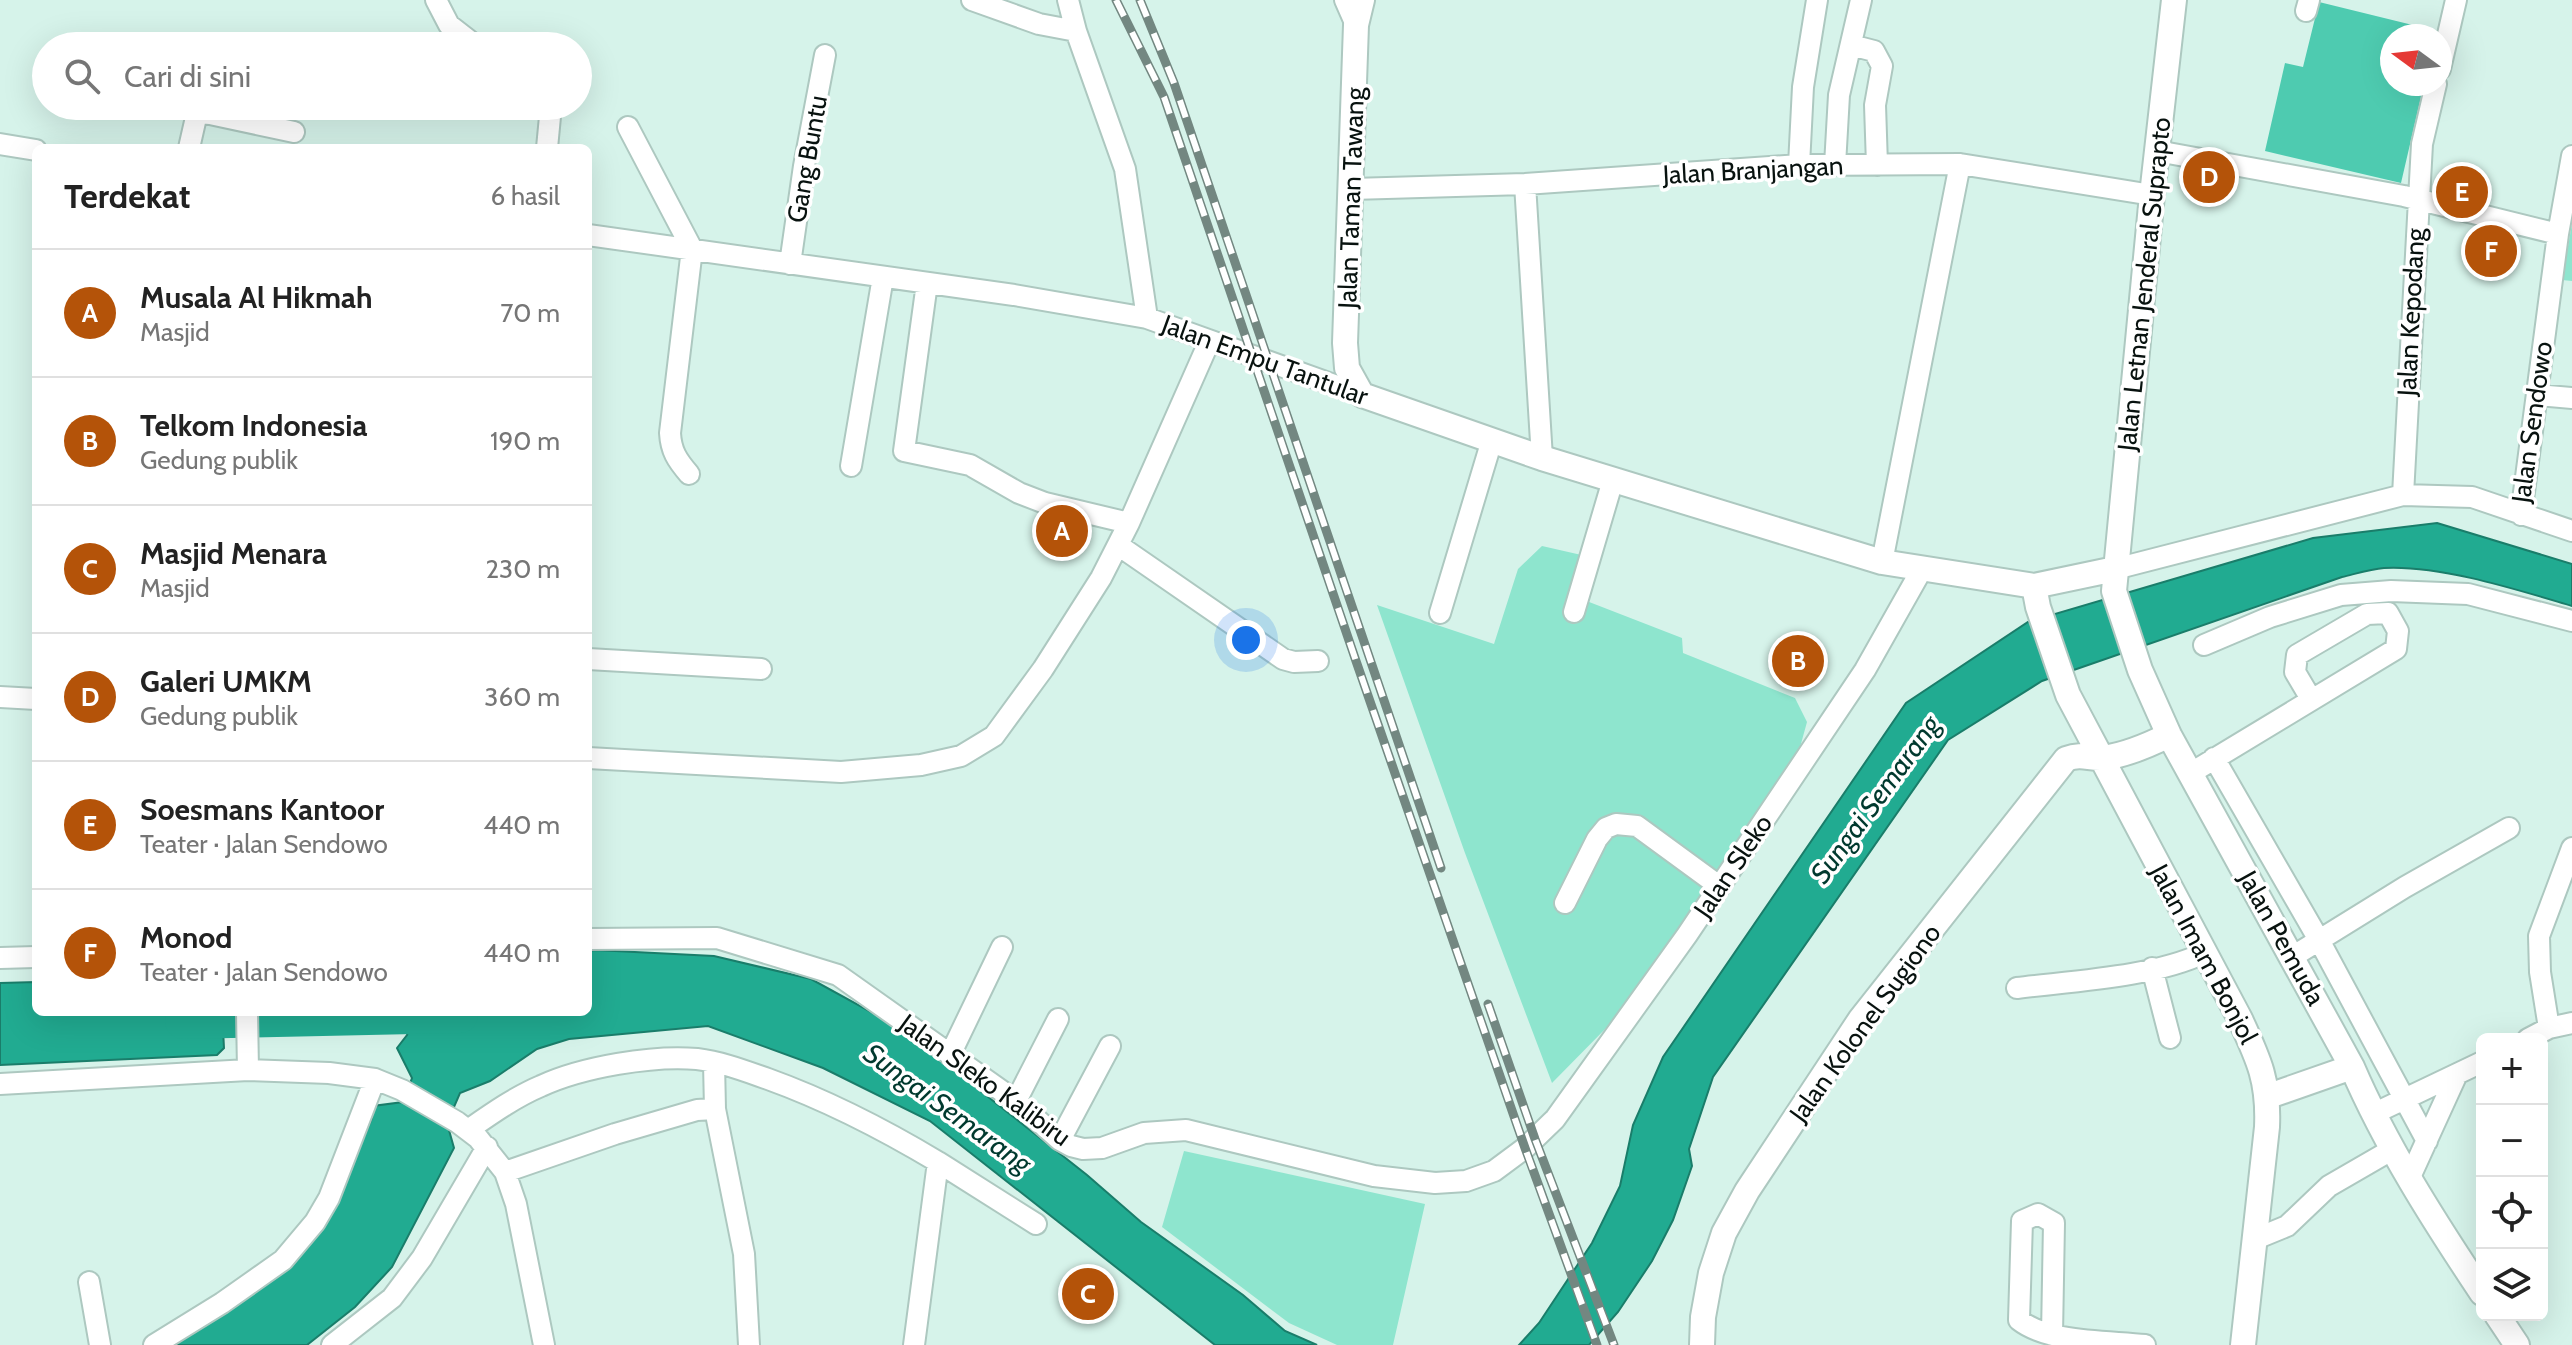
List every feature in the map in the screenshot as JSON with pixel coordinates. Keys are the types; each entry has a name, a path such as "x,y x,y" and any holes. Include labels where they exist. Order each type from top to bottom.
{"main road":[{"path":"1356,25 1362,0"},
{"name":"Jalan Letnan Jenderal Suprapto","path":"2115,580 2174,0"},
{"name":"Jalan Taman Tawang","path":"1356,25 1345,343 1347,368 1362,395"},
{"name":"Jalan Empu Tantular","path":"1362,395 1542,458 1882,562 2036,596"},
{"path":"2036,596 2115,580"},
{"name":"Jalan Pemuda","path":"2115,580 2140,670 2169,735 2352,1067 2373,1114 2442,1233 2476,1284"},
{"name":"Jalan Imam Bonjol","path":"2036,596 2068,695 2261,1064 2269,1096 2243,1345"},
{"path":"2101,758 2136,749 2169,735"},
{"name":"Jalan Kolonel Sugiono","path":"1702,1345 1703,1317 1711,1273 1724,1233 1754,1179 1860,1020 2066,759 2080,754 2101,758"},
{"path":"2269,1096 2352,1067"},
{"path":"2501,1321 2517,1345"}],"street":[{"path":"436,0 449,25 458,32"},
{"path":"972,0 1039,24 1076,31"},
{"path":"1068,0 1125,169 1147,318"},
{"name":"Jalan Taman Tawang","path":"1345,0 1356,25"},
{"path":"1799,165 1803,87 1817,0"},
{"path":"1835,165 1839,95 1861,0"},
{"path":"2450,24 2456,0"},
{"path":"1851,45 1874,51 1882,66 1875,105 1877,165"},
{"name":"Gang Buntu","path":"790,264 825,55"},
{"name":"Jalan Kepodang","path":"2403,495 2422,144 2433,96"},
{"path":"190,144 196,120"},
{"path":"241,120 294,132"},
{"path":"547,144 550,120"},
{"path":"628,127 692,249 670,433 671,449 689,474"},
{"path":"0,144 32,149"},
{"path":"2157,151 2418,199 2558,234"},
{"name":"Jalan Sendowo","path":"2115,580 2403,495 2472,497 2521,515 2558,234 2572,156"},
{"path":"1882,562 1960,164"},
{"name":"Jalan Branjangan","path":"1352,189 1525,184 1799,165 1960,164 2152,195"},
{"path":"1525,184 1542,458"},
{"name":"Jalan Empu Tantular","path":"592,236 1014,295 1147,318 1362,395"},
{"path":"851,466 883,277"},
{"path":"927,283 904,451 970,465 1031,498 1129,523"},
{"path":"592,758 841,772 921,765 961,756 994,736 1013,713 1101,578 1129,523 1209,342"},
{"path":"2537,395 2572,398"},
{"path":"1440,613 1492,440"},
{"path":"1574,612 1613,480"},
{"path":"2521,515 2572,531"},
{"path":"1118,545 1283,659 1318,661"},
{"name":"Jalan Sleko","path":"1525,1148 1555,1119 1687,935 1865,670 1922,569"},
{"path":"2204,645 2270,617 2341,595 2391,591 2468,594 2572,621"},
{"path":"2191,773 2396,649 2398,631 2388,613 2367,614 2297,655 2295,672 2311,699"},
{"path":"592,659 761,669"},
{"path":"0,697 32,699"},
{"path":"2214,758 2319,940 2427,1141"},
{"path":"1565,903 1597,839 1606,828 1616,824 1637,826 1719,886"},
{"path":"2292,957 2405,887 2509,828"},
{"path":"2549,1028 2540,972 2539,936 2572,848"},
{"name":"Jalan Sleko Kalibiru","path":"592,939 717,938 828,971 853,984 1016,1101 1071,1146 1095,1149 1144,1133 1186,1130 1374,1176 1435,1183 1466,1181 1494,1171 1525,1148"},
{"path":"950,1055 1002,947"},
{"path":"2017,988 2152,968 2204,953"},
{"path":"0,958 32,957"},
{"path":"2152,968 2170,1038"},
{"path":"247,1016 248,1070"},
{"path":"1016,1101 1058,1019"},
{"path":"2539,1033 2572,1023"},
{"path":"1060,1140 1110,1046"},
{"path":"463,1126 542,1085 573,1075 619,1064 667,1058 714,1063 731,1066 820,1098 874,1124 1036,1224"},
{"path":"714,1063 715,1109 744,1254 749,1345"},
{"path":"2373,1114 2476,1065"},
{"path":"0,1084 248,1070 329,1073 375,1079 402,1090 463,1126 487,1147 505,1172 516,1204 544,1345"},
{"path":"2410,1177 2457,1074"},
{"path":"154,1345 283,1260 315,1222 329,1198 375,1079"},
{"path":"505,1172 615,1134 697,1110 715,1109"},
{"path":"332,1345 392,1298 422,1258 487,1147"},
{"path":"2253,1240 2287,1226 2329,1186 2393,1149"},
{"path":"914,1345 938,1162"},
{"path":"2052,1335 2054,1223 2038,1214 2022,1221 2019,1320 2032,1330 2052,1335 2145,1345"},
{"path":"89,1282 100,1345"}],"shaded area":[{"path":"2319,2 2409,24 2380,24 2380,96 2421,96 2401,183 2265,151 2285,63 2303,67"},
{"path":"2572,224 2572,281 2562,280"},
{"path":"1542,546 1599,559 1584,600 1682,638 1683,653 1795,698 1807,722 1799,751 1714,883 1615,1019 1552,1083 1465,853 1377,605 1494,644 1518,569"},
{"path":"1184,1151 1425,1204 1393,1345 1337,1345 1289,1323 1162,1227"}],"water":[{"name":"Sungai Semarang","path":"2437,523 2572,564 2572,606 2454,574 2406,568 2368,570 2042,681 1948,740 1713,1077 1689,1149 1692,1166 1673,1220 1652,1261 1618,1312 1589,1345 1519,1345 1539,1323 1592,1243 1620,1186 1633,1125 1663,1057 1906,703 2028,622 2313,538"},
{"name":"Sungai Semarang","path":"592,950 714,956 811,979 902,1029 1087,1175 1141,1222 1243,1295 1285,1331 1317,1345 1215,1345 930,1121 823,1068 708,1026 569,1039 537,1049 490,1081 460,1093 447,1123 454,1148 392,1267 355,1307 307,1345 174,1345 294,1263 329,1218 372,1118 373,1106 403,1102 412,1078 397,1048 407,1035 413,1016 592,1016"},
{"path":"32,982 32,1016 231,1016 231,1029 223,1029 224,1048 217,1055 0,1065 0,983"}],"waterway":[{"path":"183,1021 414,1016"}],"railway":[{"path":"1116,0 1164,97 1356,661 1525,1148 1597,1345"},
{"path":"1140,0 1174,83 1441,868"},
{"path":"1488,1004 1535,1139 1614,1345"}],"place":[{"name":"Galeri UMKM","path":"2209,177"},
{"name":"Soesmans Kantoor","path":"2462,192"},
{"name":"Monod","path":"2491,251"},
{"name":"Musala Al Hikmah","path":"1062,531"},
{"name":"Telkom Indonesia","path":"1798,661"},
{"name":"Masjid Menara","path":"1088,1294"}]}
